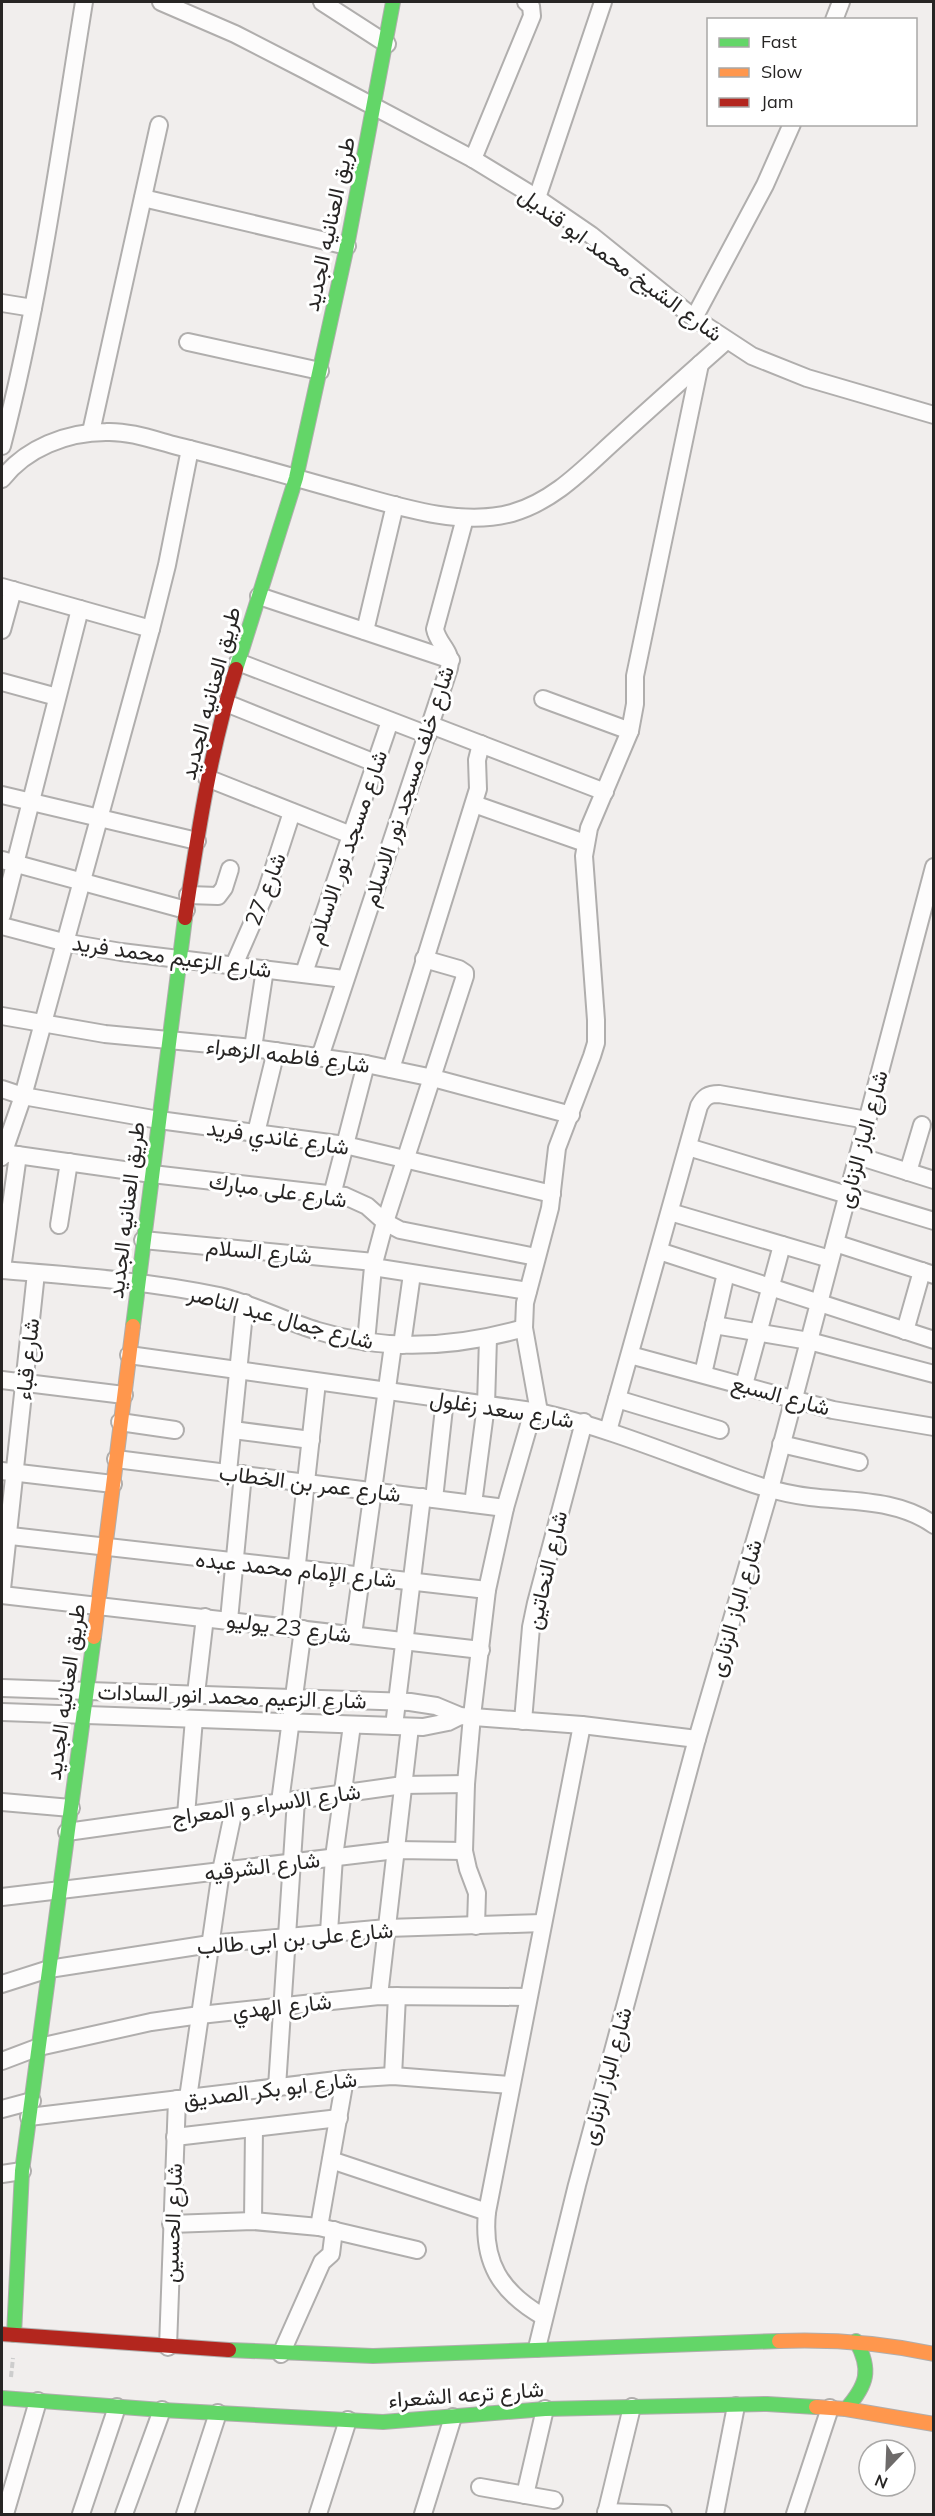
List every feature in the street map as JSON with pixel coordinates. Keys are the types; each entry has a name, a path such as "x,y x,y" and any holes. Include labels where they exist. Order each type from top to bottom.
{"main road":[{"name":"طريق العنانيه الجديد","path":"8,2335 22,2171 87,1691 179,959 207,778 238,662 296,478 347,246 387,44 393,2"},
{"name":"شارع ترعه الشعراء","path":"8,2335 281,2354 373,2356 793,2339 856,2341 933,2354"},
{"path":"838,2409 858,2397 865,2384 867,2368 864,2354 856,2341"},
{"name":"شارع ترعه الشعراء","path":"5,2399 383,2422 545,2409 767,2404 838,2409 933,2424"}],"street":[{"path":"2,446 17,389 33,308 84,2"},
{"name":"شارع الشيخ محمد ابو قنديل","path":"161,2 245,39 473,159 537,198 644,276 694,318 726,341 779,368 933,415"},
{"path":"322,2 387,44"},
{"path":"473,159 532,16 531,6 526,2"},
{"path":"537,198 603,2"},
{"path":"835,18 841,2"},
{"path":"92,432 159,125"},
{"path":"694,318 765,185 791,126"},
{"path":"143,198 347,246"},
{"path":"2,303 33,308"},
{"path":"2,479 24,458 45,445 92,432 124,433 394,505 465,518 510,513 551,496 569,483 726,341"},
{"path":"188,342 320,371"},
{"path":"476,1926 477,1893 464,1851 466,1716 481,1650 487,1590 505,1508 536,1411 524,1328 528,1291 552,1194 557,1149 596,1043 585,843 589,828 630,731 635,704 635,676 700,364"},
{"path":"2,1269 8,1155 63,942 167,566 190,449"},
{"path":"365,631 394,505"},
{"name":"شارع خلف مسجد نور الاسلام","path":"320,1057 451,660 449,652 437,638 435,629 465,518"},
{"path":"2,630 7,589 151,628"},
{"path":"259,596 451,660"},
{"path":"2,915 8,861 30,802 80,609"},
{"path":"238,662 390,721 481,744 605,792"},
{"path":"2,682 57,697"},
{"path":"543,699 630,731"},
{"path":"226,703 375,763"},
{"name":"شارع مسجد نور الاسلام","path":"304,974 390,721"},
{"path":"391,1069 474,804 478,789 477,760 481,744"},
{"path":"207,778 351,835"},
{"path":"2,795 197,842"},
{"path":"474,804 585,843"},
{"name":"شارع 27","path":"234,965 266,892 292,812"},
{"path":"8,861 80,881 187,902 218,896 224,888 230,869"},
{"name":"شارع الباز الزنارى","path":"537,2348 580,2174 698,1739 770,1489 933,867"},
{"name":"شارع الزعيم محمد فريد","path":"2,926 63,942 122,952 344,979"},
{"path":"366,1342 374,1265 385,1222 465,973 459,969 424,959"},
{"path":"253,1048 265,969"},
{"name":"شارع فاطمه الزهراء","path":"2,1016 41,1024 253,1048 366,1064 433,1078 571,1115"},
{"path":"256,1133 276,1051"},
{"path":"332,1195 366,1064"},
{"name":"شارع غاندي فريد","path":"2,1089 23,1096 159,1120 345,1145 552,1194"},
{"path":"608,1431 699,1106 703,1099 710,1094 719,1094 867,1120"},
{"path":"908,1172 922,1125"},
{"path":"688,1147 933,1221"},
{"name":"شارع على مبارك","path":"8,1155 345,1196 367,1206 385,1222 408,1232 536,1257"},
{"path":"858,1156 933,1180"},
{"path":"59,1225 69,1162"},
{"path":"670,1212 782,1245 833,1251 928,1273 906,1331"},
{"name":"شارع السلام","path":"143,1240 374,1265 412,1274 528,1291"},
{"path":"744,1385 782,1245"},
{"path":"659,1251 933,1340"},
{"name":"شارع جمال عبد الناصر","path":"2,1269 201,1293 244,1303 317,1331 366,1342 398,1345 452,1344 488,1338 524,1328"},
{"name":"شارع قباء","path":"2,1589 8,1472 24,1383 36,1273"},
{"path":"703,1374 726,1273"},
{"path":"353,1635 386,1392 412,1274"},
{"path":"229,1620 235,1563 236,1473 232,1430 244,1303"},
{"path":"714,1325 809,1341 933,1374"},
{"path":"473,1504 486,1405 488,1338"},
{"name":"شارع سعد زغلول","path":"129,1355 536,1411 584,1422 770,1489 807,1497 896,1507 918,1515 933,1525"},
{"name":"شارع السبع","path":"630,1355 833,1410 933,1427"},
{"path":"2,1380 124,1395"},
{"path":"277,2087 292,1862 288,1801 297,1628 297,1569 317,1382"},
{"path":"617,1399 720,1430"},
{"path":"379,1996 403,1785 402,1726 397,1702 412,1582 446,1400"},
{"path":"120,1422 175,1430"},
{"name":"شارع النحاتين","path":"523,1721 531,1627 584,1422"},
{"path":"232,1430 311,1440"},
{"path":"781,1443 859,1462"},
{"name":"شارع عمر بن الخطاب","path":"116,1458 505,1508"},
{"path":"8,1472 113,1484"},
{"name":"شارع الإمام محمد عبده","path":"4,1536 487,1590"},
{"name":"شارع 23 يوليو","path":"2,1595 98,1604 481,1650"},
{"path":"196,1694 205,1617"},
{"name":"شارع الزعيم محمد انور السادات","path":"2,1688 397,1702 436,1706 466,1716 582,1725 698,1739"},
{"name":"شارع الزعيم محمد انور السادات","path":"2,1712 402,1726 436,1726 466,1716"},
{"path":"186,1815 194,1719"},
{"path":"329,1932 334,1857 352,1725"},
{"path":"544,2317 517,2299 497,2274 488,2254 485,2233 511,2085 582,1725"},
{"name":"شارع الاسراء و المعراج","path":"67,1832 403,1785 466,1784"},
{"path":"2,1802 71,1808"},
{"name":"شارع الحسين","path":"168,2347 175,2137 200,2015 221,1871 234,1809"},
{"name":"شارع الشرقيه","path":"2,1897 396,1850 464,1851"},
{"name":"شارع على بن ابى طالب","path":"2,1984 49,1969 210,1944 287,1935 387,1928 543,1923"},
{"name":"شارع الهدي","path":"2,2061 39,2048 151,2022 282,2005 379,1996 528,1997"},
{"path":"393,2076 397,1996"},
{"name":"شارع ابو بكر الصديق","path":"2,2109 183,2098 345,2079 393,2076 511,2085"},
{"path":"281,2354 322,2262 331,2254 327,2229 331,2160 345,2079"},
{"path":"175,2137 339,2118"},
{"path":"253,2221 254,2128"},
{"path":"331,2160 487,2212"},
{"path":"2,2174 22,2171"},
{"path":"171,2224 253,2221 327,2229 417,2250"},
{"path":"6,2514 38,2401"},
{"path":"715,2514 736,2406"},
{"path":"81,2514 117,2407"},
{"path":"632,2408 606,2513 663,2514"},
{"path":"525,2495 545,2409"},
{"path":"795,2514 838,2409"},
{"path":"124,2514 162,2410"},
{"path":"185,2514 218,2413"},
{"path":"423,2514 453,2417"},
{"path":"318,2514 348,2420"},
{"path":"480,2487 554,2500"}],"path":[{"path":"5,2399 8,2335"}],"traffic: fast":[{"path":"236,669 296,478 347,246 393,2"},
{"path":"133,1326 185,918"},
{"path":"14,2335 22,2171 94,1637"},
{"path":"229,2350 373,2356 779,2341"},
{"path":"846,2409 859,2392 865,2377 864,2360 856,2341"},
{"path":"2,2398 162,2410 383,2422 545,2409 767,2404 816,2407"}],"traffic: slow":[{"path":"94,1637 133,1326"},
{"path":"779,2341 857,2343 934,2354"},
{"path":"816,2407 846,2409 934,2424"}],"traffic: jam":[{"path":"185,918 212,761 236,669"},
{"path":"2,2334 229,2350"}]}
